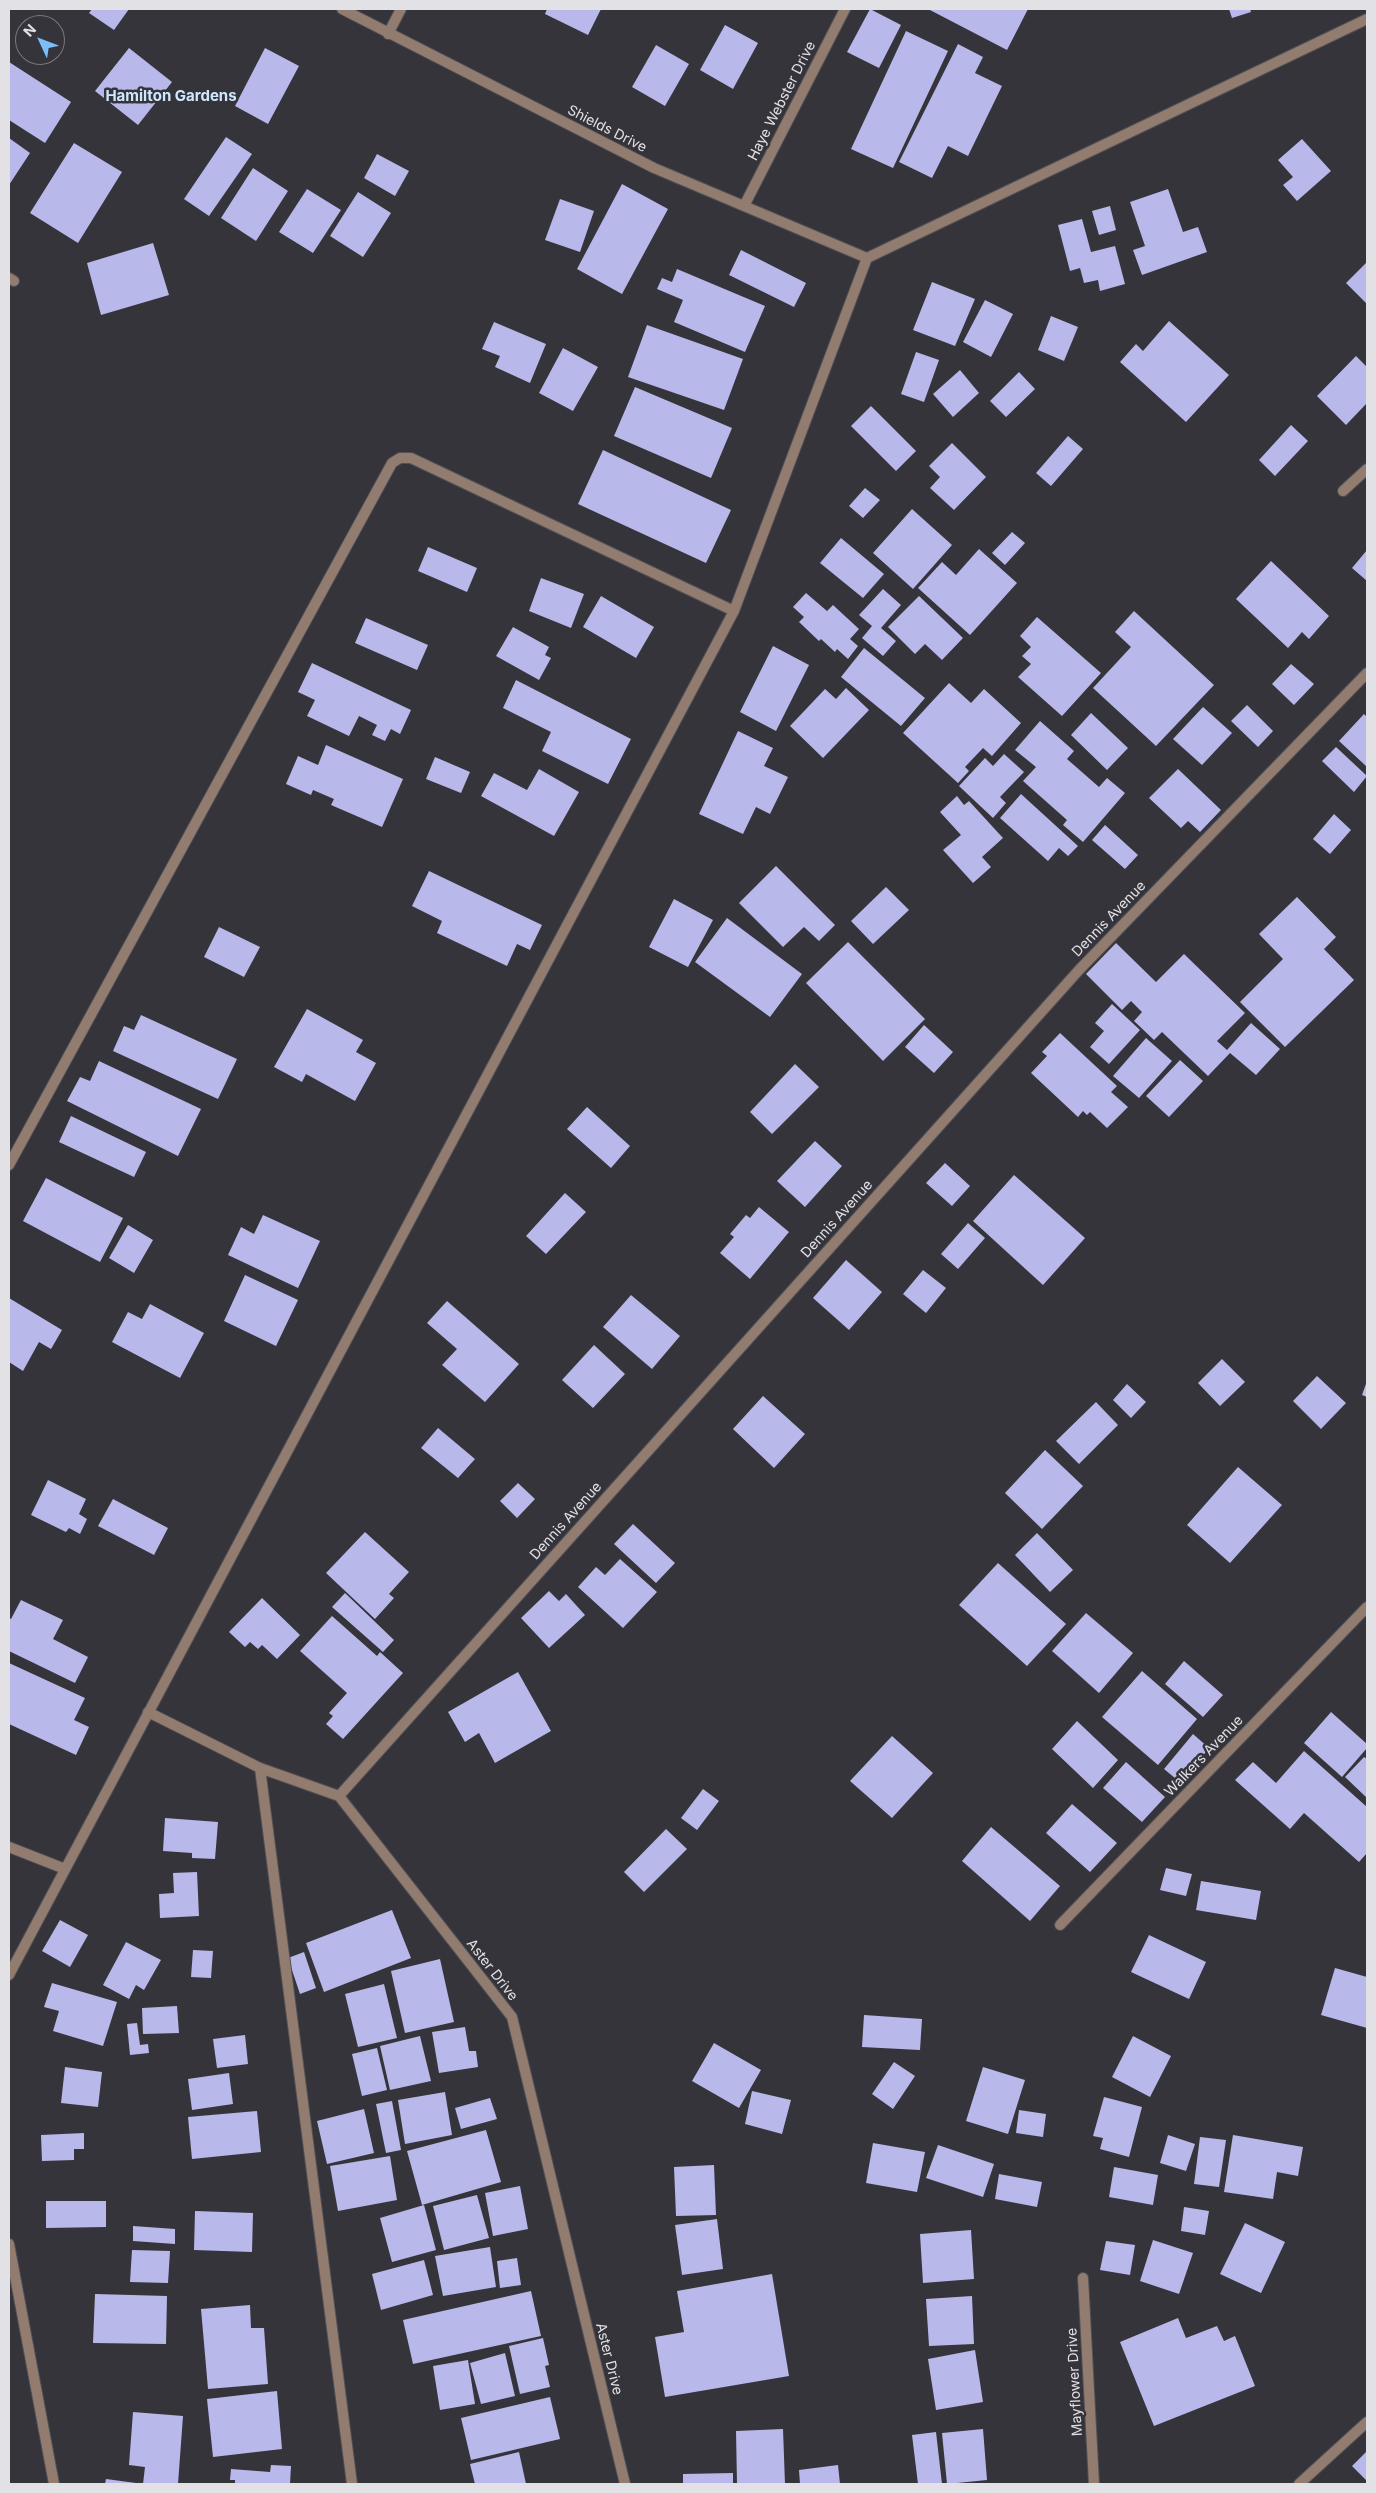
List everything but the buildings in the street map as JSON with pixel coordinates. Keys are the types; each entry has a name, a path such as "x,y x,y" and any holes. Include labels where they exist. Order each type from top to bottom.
{"street":[{"name":"Shields Drive","path":"342,9 654,168 867,258"},
{"path":"388,34 401,9"},
{"name":"Haye Webster Drive","path":"744,206 846,9"},
{"path":"9,1975 734,611 867,258 1367,19"},
{"path":"9,1165 392,463 400,458 411,458 734,611"},
{"path":"1343,491 1367,469"},
{"name":"Dennis Avenue","path":"339,1796 1079,970 1367,673"},
{"name":"Walkers Avenue","path":"1060,1925 1367,1606"},
{"path":"148,1712 260,1768 339,1796"},
{"path":"260,1768 352,2484"},
{"name":"Aster Drive","path":"339,1796 512,2017 625,2484"},
{"path":"9,1847 64,1869"},
{"path":"9,2244 54,2484"},
{"name":"Mayflower Drive","path":"1083,2278 1094,2484"},
{"path":"1300,2484 1367,2422"}],"district":[{"name":"Hamilton Gardens","path":"171,96"}]}
